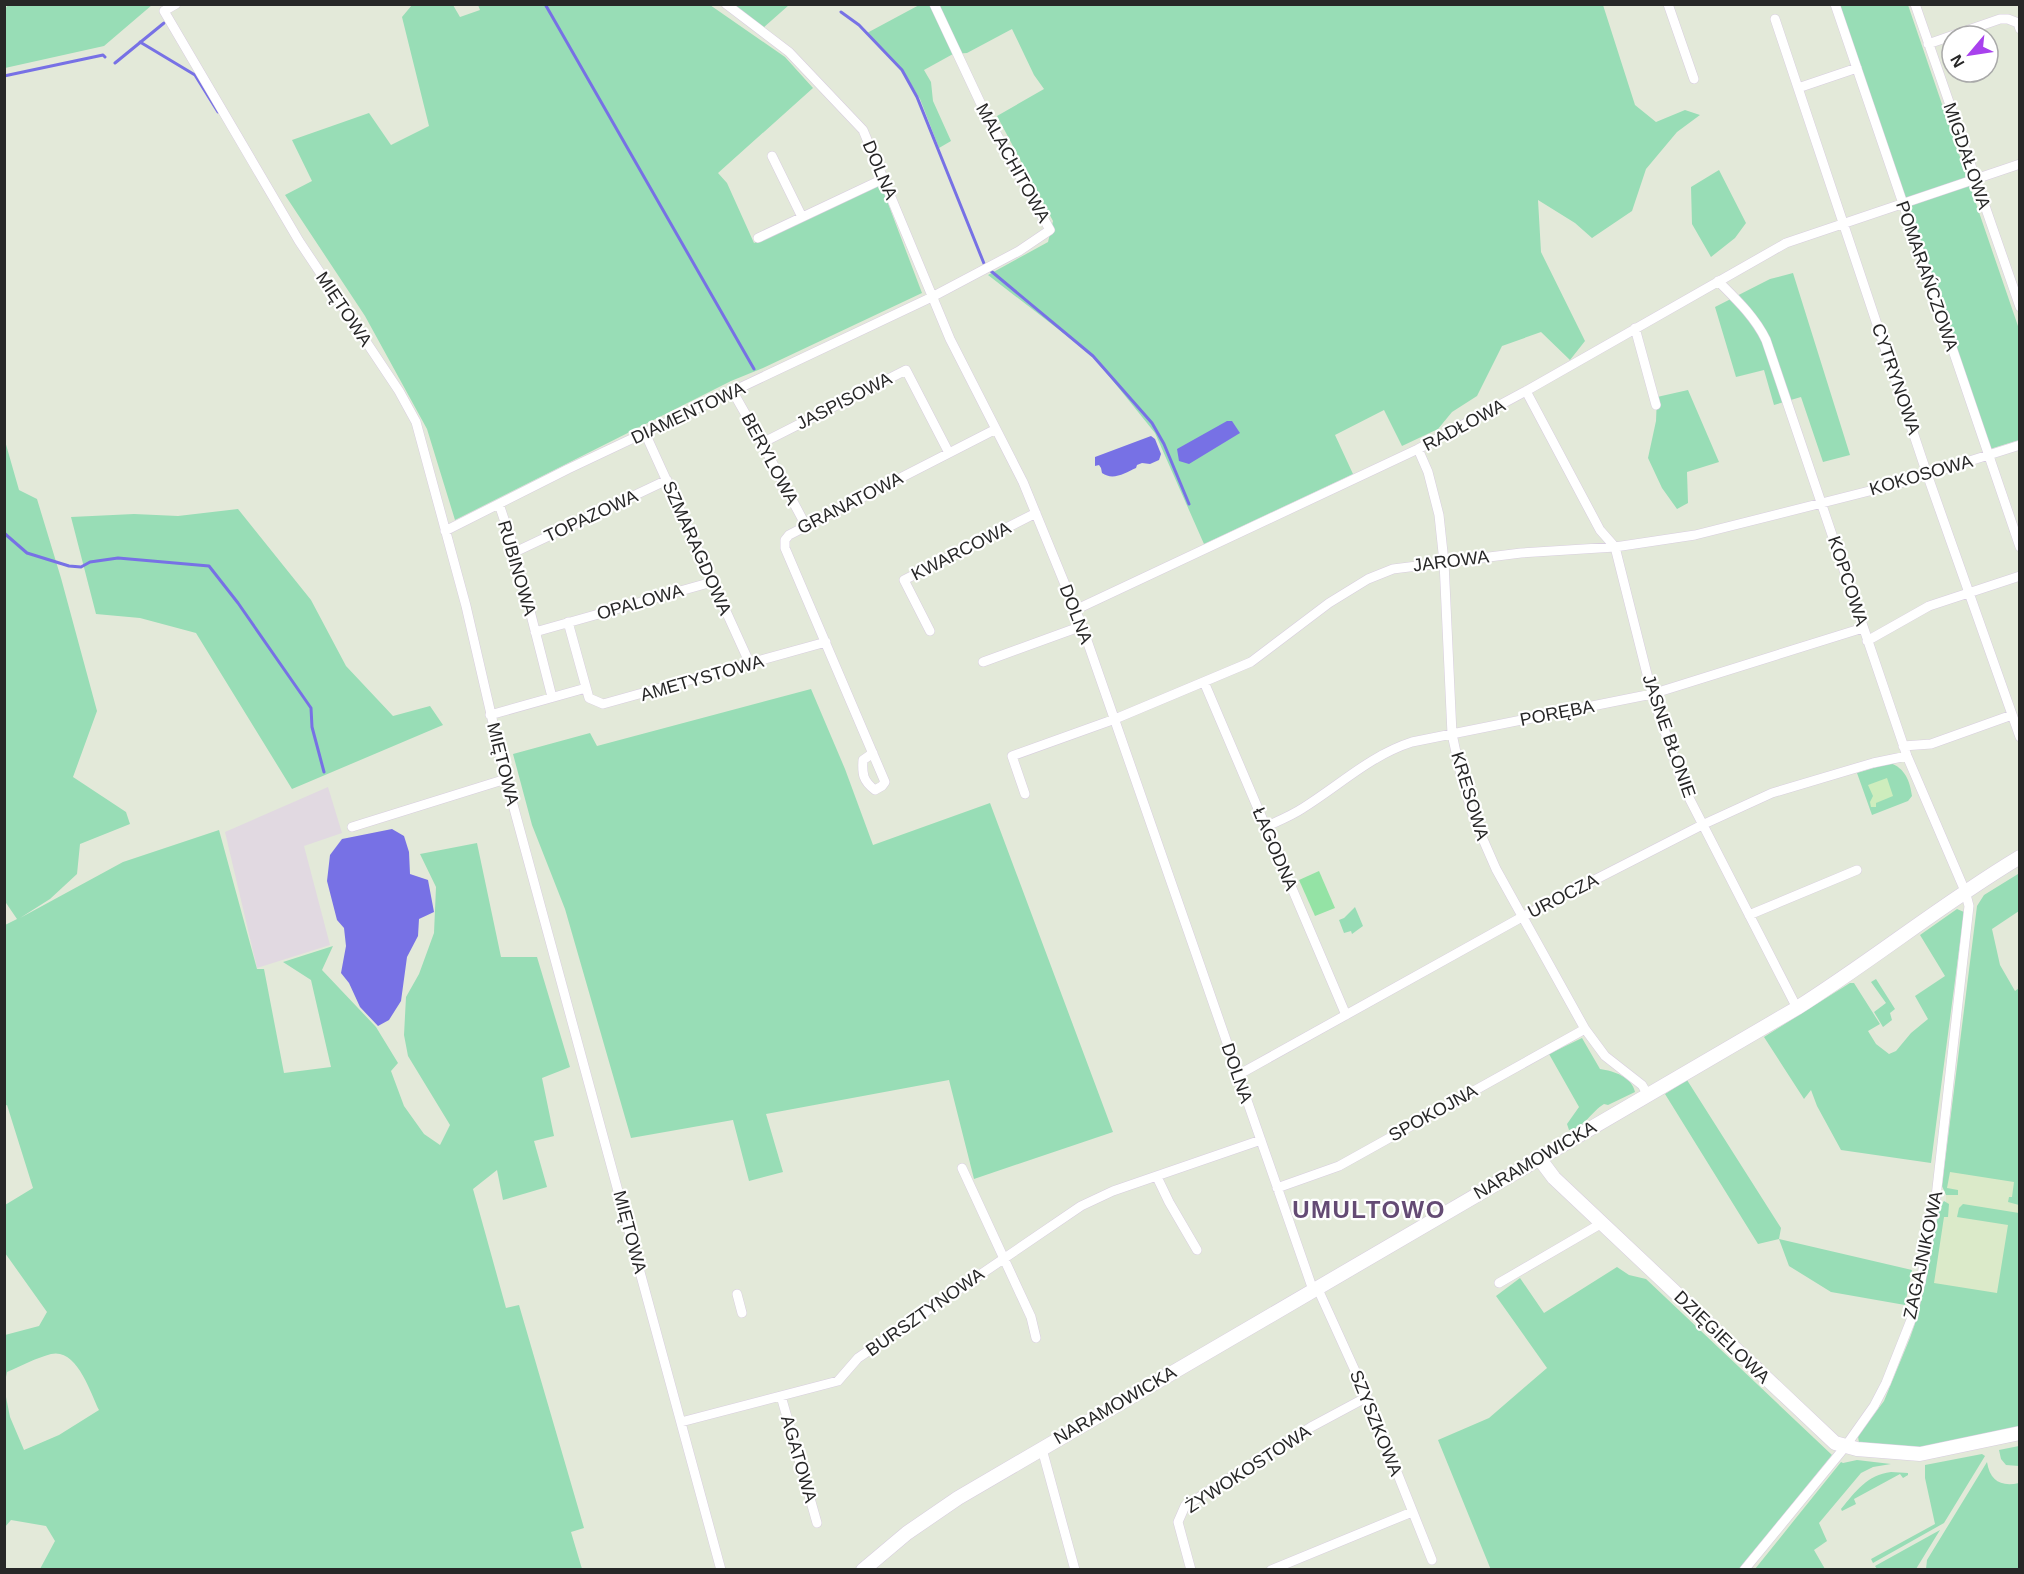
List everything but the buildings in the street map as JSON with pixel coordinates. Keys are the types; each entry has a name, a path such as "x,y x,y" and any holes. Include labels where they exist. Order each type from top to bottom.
{"street":[{"name":"MIĘTOWA","path":"176,4 164,11 299,241 412,413 419,433 466,606 506,779 721,1569"},
{"name":"DOLNA","path":"726,4 789,52 863,130 950,339 1023,482 1082,626 1277,1188 1315,1288"},
{"name":"MALACHITOWA","path":"932,297 1019,251 1050,231 987,117 934,4"},
{"path":"1668,4 1694,80"},
{"name":"POMARAŃCZOWA","path":"1835,4 2019,547"},
{"name":"MIGDAŁOWA","path":"1915,4 2019,307"},
{"name":"CYTRYNOWA","path":"1775,19 2019,737"},
{"path":"1928,44 2000,19 2008,19 2019,26"},
{"path":"1798,88 1857,68"},
{"path":"772,156 802,217"},
{"name":"RADŁOWA","path":"1075,610 1418,449 1526,392 1786,243 2019,165"},
{"path":"758,238 883,179"},
{"name":"KOPCOWA","path":"1718,281 1760,327 1766,340 1903,746 1965,891"},
{"name":"DIAMENTOWA","path":"445,531 568,469 932,297"},
{"path":"1635,328 1656,405"},
{"name":"JASPISOWA","path":"762,443 906,370 950,453"},
{"name":"BERYLOWA","path":"733,392 806,526"},
{"path":"1526,392 1600,530 1616,547"},
{"name":"GRANATOWA","path":"873,753 785,548 785,540 789,535 806,526 996,429"},
{"name":"SZMARAGDOWA","path":"645,433 750,664"},
{"name":"KOKOSOWA","path":"1822,504 1839,497 1897,484 2019,446"},
{"name":"KRESOWA","path":"1418,449 1428,472 1439,515 1444,562 1452,734 1462,780 1475,821 1496,869 1584,1029 1605,1056 1642,1086 1648,1095"},
{"name":"TOPAZOWA","path":"515,552 667,480"},
{"name":"RUBINOWA","path":"499,504 515,552 552,697"},
{"name":"JAROWA","path":"1025,794 1012,756 1115,719 1258,658 1318,611 1368,579 1399,567 1521,553 1616,547 1695,535 1822,504"},
{"name":"KWARCOWA","path":"930,631 904,580 1036,513"},
{"name":"JASNE BŁONIE","path":"1616,547 1652,694 1685,790 1797,1008"},
{"path":"1867,641 1929,606 2019,576"},
{"name":"OPALOWA","path":"568,622 712,582"},
{"path":"490,715 586,688 568,622"},
{"name":"RUBINOWA","path":"535,632 568,622"},
{"path":"983,662 1082,626"},
{"name":"PORĘBA","path":"1265,827 1304,808 1385,752 1412,742 1652,694 1863,628"},
{"name":"AMETYSTOWA","path":"586,688 589,698 603,705 826,642"},
{"name":"ŁAGODNA","path":"1204,682 1346,1015"},
{"path":"1903,746 1931,744 2012,715"},
{"name":"UROCZA","path":"1238,1075 1522,917 1702,825 1772,794 1873,762 1907,756"},
{"path":"352,827 506,779"},
{"name":"NARAMOWICKA","path":"863,1569 930,1516 1315,1288 1797,1008 1965,891 2019,857"},
{"path":"1749,915 1857,870"},
{"name":"ZAGAJNIKOWA","path":"1744,1569 1845,1447 1874,1406 1887,1383 1911,1320 1921,1281 1936,1197 1969,906 1965,891"},
{"name":"SPOKOJNA","path":"1277,1188 1339,1166 1584,1029"},
{"name":"BURSZTYNOWA","path":"681,1422 838,1381 858,1358 1080,1206 1096,1198 1261,1140"},
{"name":"DZIĘGIELOWA","path":"1539,1158 1550,1173 1828,1437 1845,1447"},
{"name":"BURSZTYNOWA","path":"962,1168 1031,1317 1036,1338"},
{"path":"1157,1176 1169,1202 1197,1250"},
{"path":"1499,1283 1602,1223"},
{"name":"SZYSZKOWA","path":"1315,1288 1367,1397 1432,1560"},
{"path":"737,1294 742,1313"},
{"name":"AGATOWA","path":"781,1396 816,1523"},
{"name":"ŻYWOKOSTOWA","path":"1191,1569 1178,1522 1185,1506 1311,1427 1367,1397"},
{"path":"1845,1447 1920,1454 2019,1433"},
{"path":"1042,1449 1075,1569"},
{"path":"1271,1569 1412,1512"}],"shaded area":[{"path":"9,4 152,5 104,46 5,68 5,9"},
{"path":"921,4 1603,5 1635,105 1656,122 1685,110 1700,115 1677,132 1646,169 1632,211 1592,238 1575,223 1538,200 1541,252 1585,341 1570,360 1541,332 1502,346 1477,396 1452,412 1438,429 1402,446 1384,410 1335,435 1353,474 1204,544 1155,433 1093,356 988,275 1048,242 1053,221 997,116 1044,89 1034,75 1012,29 967,53 953,54 924,70 931,82 933,101 951,141 939,148 920,99 902,69 867,33"},
{"path":"412,5 453,5 460,17 480,10 478,5 710,5 785,57 813,88 718,173 727,183 754,243 881,185 922,293 731,381 455,520 427,429 365,316 285,195 312,181 292,140 369,113 391,145 429,126 402,17"},
{"path":"729,5 789,5 763,28"},
{"path":"1839,5 1908,5 2019,329 2019,440 1990,449"},
{"path":"1719,170 1746,223 1735,238 1711,257 1692,224 1691,187"},
{"path":"1793,273 1850,455 1823,462 1801,397 1774,405 1764,370 1736,377 1715,307 1770,279"},
{"path":"1688,390 1719,462 1687,472 1688,503 1677,509 1662,488 1648,458 1656,421 1657,397"},
{"path":"1227,421 1232,421 1240,433 1189,464 1179,461 1177,449"},
{"path":"1151,436 1155,439 1161,454 1159,460 1150,464 1142,463 1136,468 1115,476 1102,473 1099,465 1095,466 1095,457"},
{"path":"5,441 19,490 37,499 97,711 73,777 126,812 130,824 80,844 77,874 50,899 20,918 123,862 219,830 257,969 264,969 284,1073 331,1067 311,980 283,962 333,946 322,970 376,1027 398,1063 391,1071 404,1106 424,1134 440,1145 450,1125 408,1056 404,1035 406,997 419,974 434,933 436,887 420,854 477,843 501,957 537,957 570,1067 542,1078 554,1136 534,1141 547,1187 503,1200 497,1170 473,1189 506,1308 519,1305 584,1528 571,1532 582,1569 40,1569 55,1541 46,1526 11,1520 5,1527 5,1392 10,1417 24,1450 59,1435 99,1410 87,1383 75,1364 60,1354 45,1356 7,1372 5,1382 5,1335 39,1326 47,1312 5,1253 5,1205 33,1188 7,1105 4,1106 5,925 17,919 4,900"},
{"path":"238,509 311,600 346,666 393,716 430,706 443,725 292,789 196,633 140,618 96,614 71,517 134,514 178,516"},
{"path":"811,689 845,769 873,845 990,803 1113,1132 974,1179 949,1080 766,1114 783,1172 749,1181 733,1120 631,1138 565,909 532,825 513,754 590,733 597,746"},
{"path":"1890,763 1906,776 1912,796 1908,801 1872,815 1857,773"},
{"path":"328,787 342,833 304,846 330,945 257,968 225,832"},
{"path":"392,829 404,836 409,852 410,874 428,880 434,912 419,919 418,936 407,957 401,1001 389,1020 378,1026 360,1007 349,983 341,973 346,946 344,928 337,920 327,881 330,855 342,839"},
{"path":"1319,871 1335,908 1315,916 1299,880"},
{"path":"2018,874 2019,911 1992,929 2000,965 2015,991 2019,988 2019,1205 2008,1202 2009,1197 2012,1197 2014,1182 1950,1172 1947,1188 1958,1190 1958,1195 1946,1195 1942,1186 1977,906 1984,895"},
{"path":"1355,907 1363,926 1352,934 1351,931 1344,933 1339,920"},
{"path":"1957,909 1964,912 1931,1163 1841,1150 1811,1090 1804,1099 1764,1037 1850,983 1854,983 1880,1024 1868,1031 1876,1044 1889,1054 1896,1051 1911,1033 1928,1019 1915,996 1945,976 1920,935"},
{"path":"1876,979 1895,1009 1890,1013 1892,1020 1883,1027 1874,1012 1886,1003 1871,982"},
{"path":"1582,1038 1600,1069 1611,1071 1626,1079 1635,1092 1608,1105 1604,1104 1584,1123 1569,1130 1567,1124 1579,1107 1549,1054"},
{"path":"1687,1080 1781,1228 1779,1239 1758,1244 1665,1094"},
{"path":"1946,1165 2019,1176 2019,1425 1921,1320 1946,1204"},
{"path":"1944,1201 1949,1204 1948,1217 1944,1217 1934,1283 1997,1293 2008,1225 1957,1217 1959,1208 1963,1204 2019,1213 2019,1429 1929,1448 1859,1443 1858,1436 1884,1401 1910,1338 1918,1315 1940,1206"},
{"path":"1779,1239 1912,1270 1905,1305 1831,1292 1789,1266"},
{"path":"1617,1267 1629,1275 1646,1279 1832,1455 1739,1569 1491,1570 1438,1440 1489,1418 1547,1368 1496,1296 1520,1278 1544,1313"},
{"path":"2019,1446 2019,1466 2006,1465 2001,1459 1999,1450"},
{"path":"1982,1454 1985,1456 1944,1523 1873,1563 1871,1559 1935,1524 1925,1478 1925,1465"},
{"path":"1857,1460 1891,1464 1873,1467 1861,1473 1819,1523 1827,1541 1814,1550 1825,1569 1755,1569 1841,1462"},
{"path":"1987,1462 1988,1469 1997,1481 2007,1484 2019,1483 2019,1569 1926,1569 1927,1560"},
{"path":"1891,1472 1908,1473 1908,1475 1903,1478 1900,1474 1854,1499 1856,1504 1842,1511 1841,1509 1852,1496 1869,1480"},
{"path":"1940,1530 1916,1569 1877,1569 1875,1566"}],"sand":[{"path":"1887,778 1893,796 1876,803 1876,807 1871,807 1870,802 1873,796 1868,785"}],"waterway":[{"path":"545,4 754,369"},
{"path":"841,12 859,25 902,70 917,97 985,266 1093,356 1152,423 1164,444 1189,504"},
{"path":"115,63 164,23"},
{"path":"140,42 195,75 218,112"},
{"path":"4,76 103,55 105,57"},
{"path":"4,533 27,553 69,566 81,567 90,562 118,558 209,566 238,603 311,708 312,727 324,772"}],"district":[{"name":"UMULTOWO","path":"1369,1209"}]}
